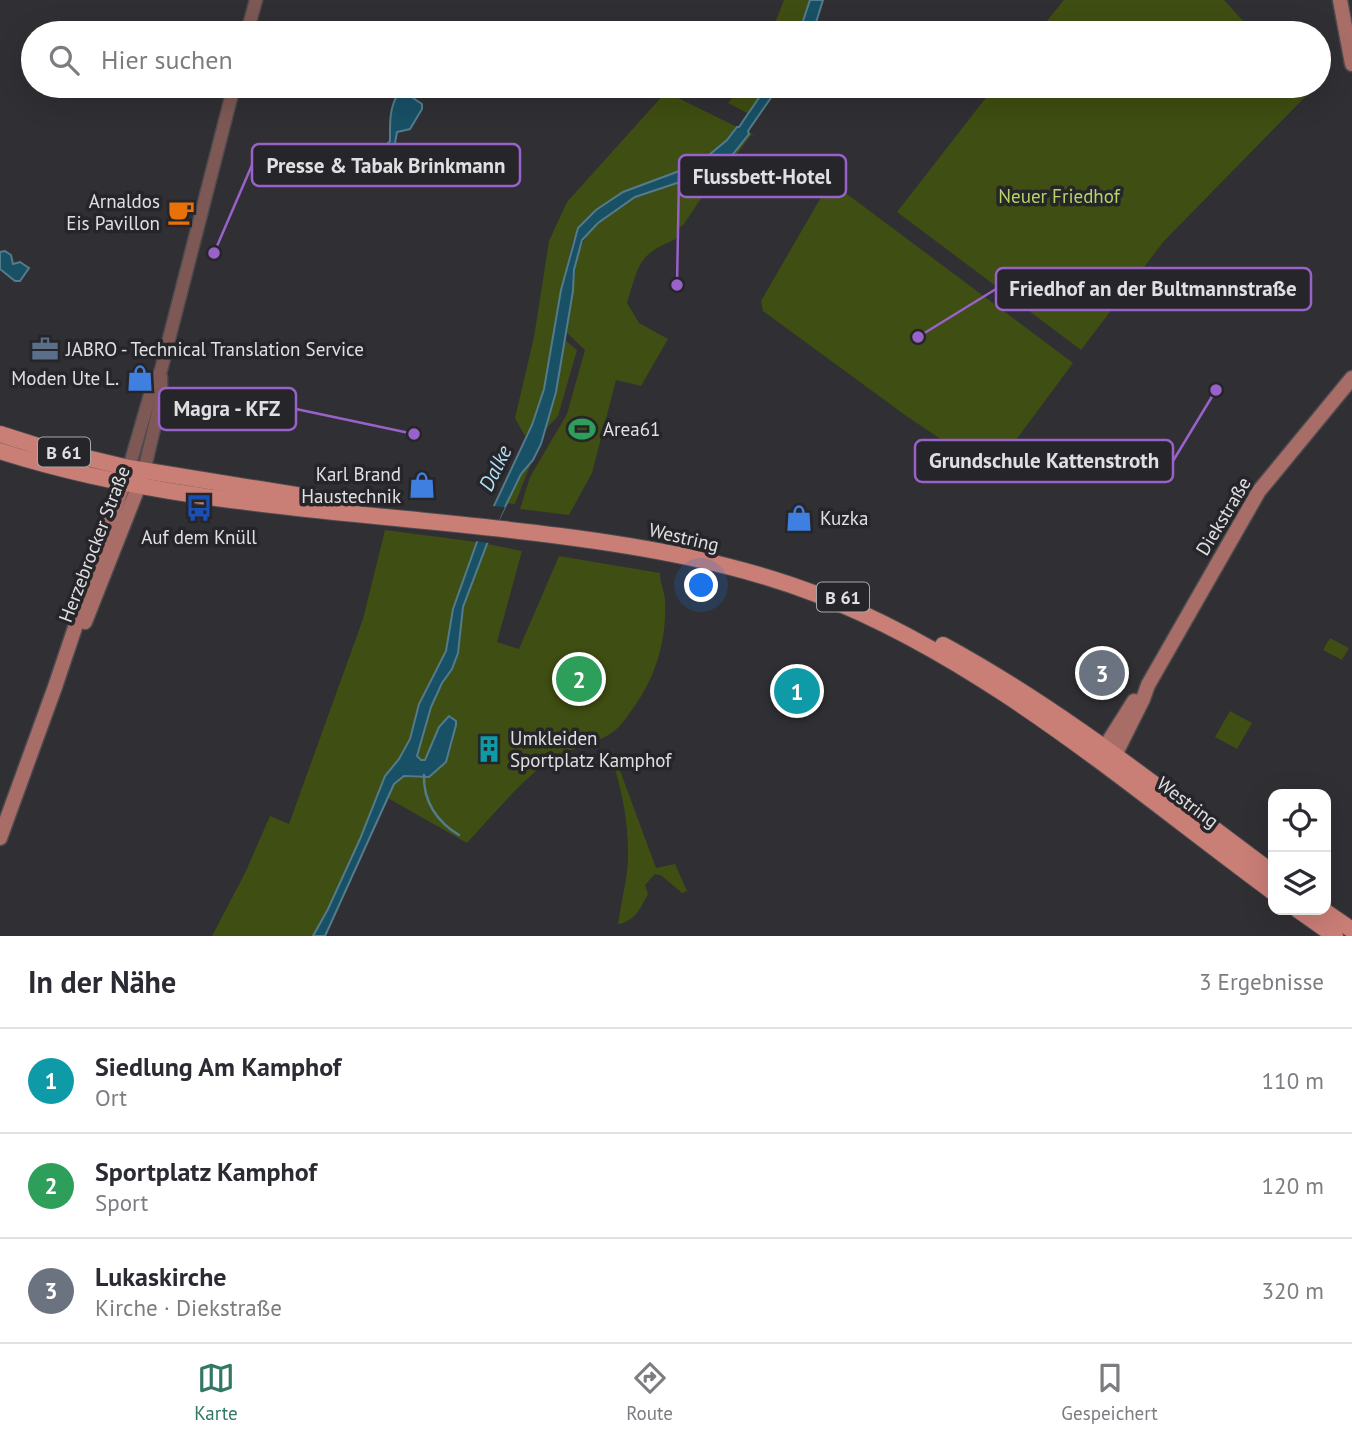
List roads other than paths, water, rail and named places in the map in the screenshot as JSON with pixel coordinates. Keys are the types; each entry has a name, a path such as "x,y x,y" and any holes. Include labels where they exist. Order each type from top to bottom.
{"main road":[{"path":"1340,0 1352,64"},
{"name":"Diekstraße","path":"1107,757 1143,699 1147,687 1259,491 1352,378"},
{"name":"Westring","path":"0,434 134,477"},
{"name":"Westring","path":"0,451 134,477 491,522 611,533 681,547 816,585 874,610 997,674 1107,757 1268,888"},
{"name":"Herzebrocker Straße","path":"0,838 55,687 92,604 134,477"},
{"name":"Westring","path":"1107,757 1268,870"},
{"path":"1305,915 1335,936"},
{"path":"1331,915 1352,929"}],"street":[{"path":"250,21 256,0"},
{"name":"Herzebrocker Straße","path":"134,477 161,399 161,370 231,98"}],"water":[{"path":"810,0 823,0 816,21 803,21"},
{"path":"396,98 413,98 422,104 422,109 410,129 397,132 394,149 389,153 384,147 390,141"},
{"path":"759,98 771,98 733,154 698,176 635,197 598,223 582,240 574,270 556,392 541,444 533,460 521,474 487,544 463,607 458,653 431,707 417,756 425,760 439,727 449,716 456,721 456,725 446,762 429,777 404,776 394,784 325,936 313,936 360,839 385,776 410,739 419,704 446,651 453,609 477,542 532,425 544,389 561,290 578,228 596,210 623,192 698,164 739,127"},
{"path":"5,251 11,255 13,264 20,262 29,268 20,281 15,281 0,269 0,252"}],"waterway":[{"path":"424,775 426,794 433,810 444,824 459,835"}],"place":[{"name":"Arnaldos Eis Pavillon","path":"181,212"},
{"name":"Presse & Tabak Brinkmann","path":"214,253"},
{"name":"Flussbett-Hotel","path":"677,285"},
{"name":"Friedhof an der Bultmannstraße","path":"918,337"},
{"name":"JABRO - Technical Translation Service","path":"45,349"},
{"name":"Moden Ute L.","path":"140,378"},
{"name":"Grundschule Kattenstroth","path":"1216,390"},
{"name":"Area61","path":"582,429"},
{"name":"Magra - KFZ","path":"414,434"},
{"name":"Karl Brand Haustechnik","path":"422,485"},
{"name":"Auf dem Knüll","path":"199,508"},
{"name":"Kuzka","path":"799,518"},
{"name":"Lukaskirche","path":"1102,673"},
{"name":"Sportplatz Kamphof","path":"579,679"},
{"name":"Siedlung Am Kamphof","path":"797,691"},
{"name":"Umkleiden Sportplatz Kamphof","path":"489,749"}],"park label":[{"name":"Neuer Friedhof","path":"1059,196"}],"water label":[{"name":"Dalke","path":"495,468"}]}
